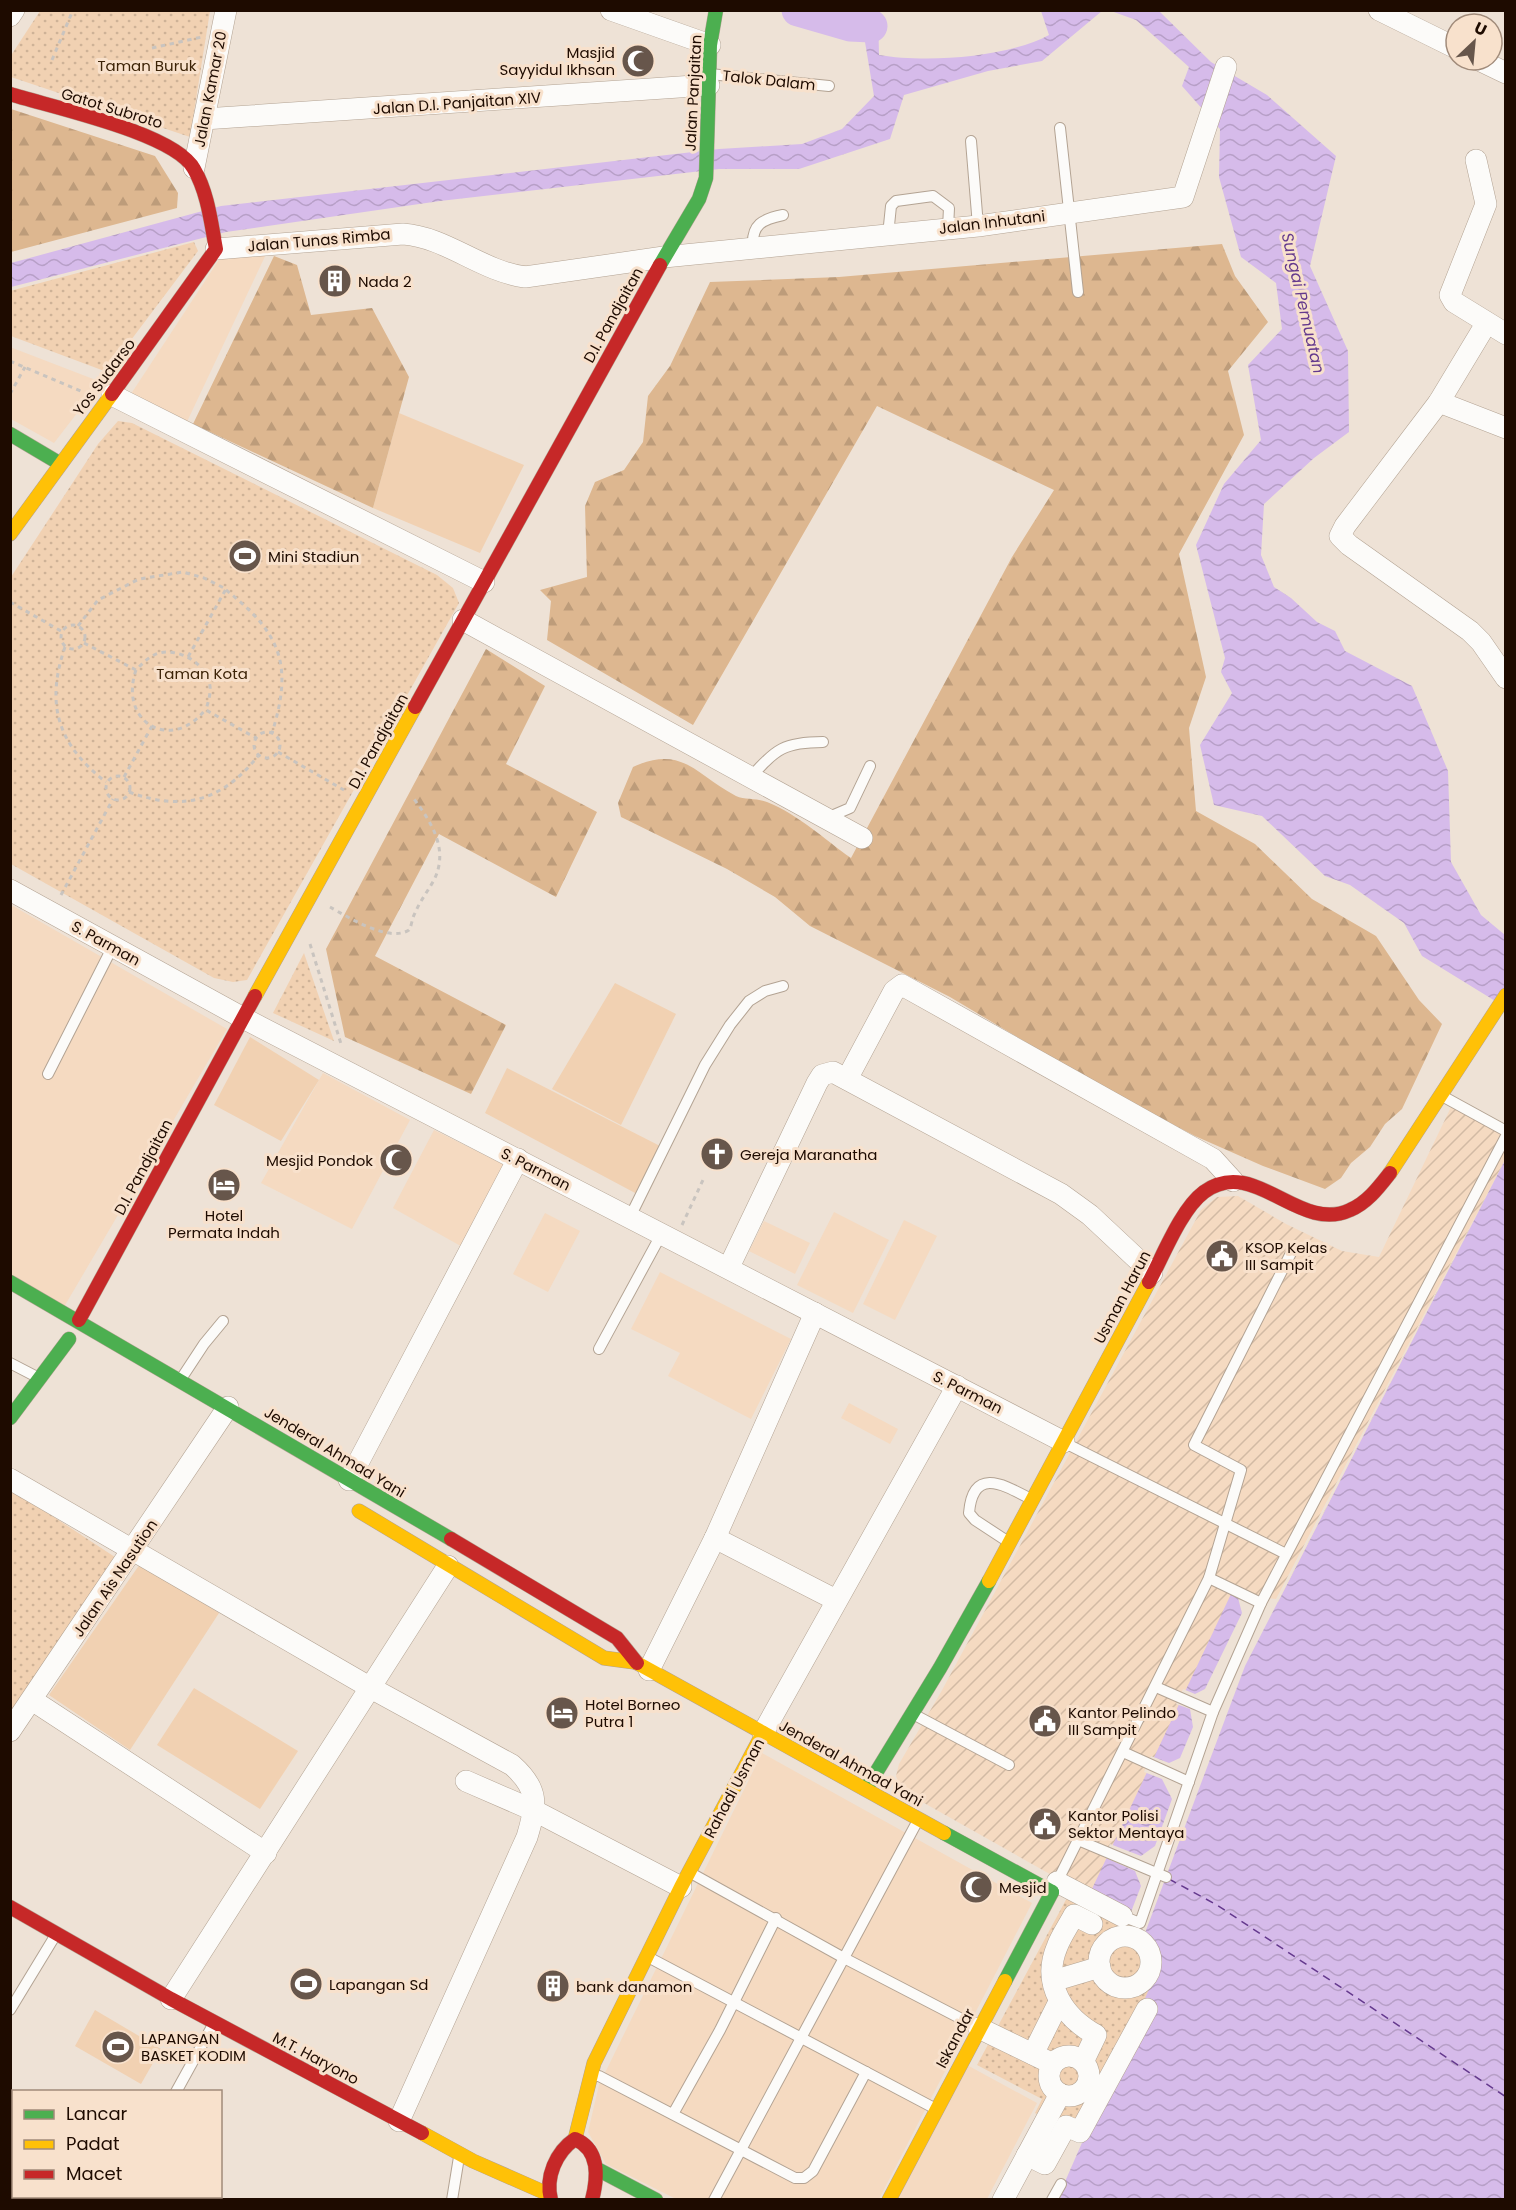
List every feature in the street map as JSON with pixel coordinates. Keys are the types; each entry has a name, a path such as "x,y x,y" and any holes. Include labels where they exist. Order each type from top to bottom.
{"main road":[{"name":"Jalan Panjaitan","path":"706,178 711,45 716,10"},
{"name":"Gatot Subroto","path":"10,94 164,142 177,150 194,168 206,199 215,243"},
{"name":"D.I. Pandjaitan","path":"79,1320 363,800 664,257 699,199 706,178"},
{"name":"Yos Sudarso","path":"10,534 59,463 112,395 215,243"},
{"path":"10,434 59,463"},
{"path":"1233,1181 1262,1188 1310,1212 1330,1216 1349,1211 1372,1195 1418,1134 1506,995"},
{"name":"Usman Harun","path":"866,1790 913,1714 1034,1500 1152,1273 1186,1213 1198,1199 1218,1184 1233,1181"},
{"name":"Jenderal Ahmad Yani","path":"10,1282 180,1379 220,1420 349,1480 586,1618 617,1638 641,1666"},
{"path":"10,1418 69,1339"},
{"name":"Jenderal Ahmad Yani","path":"346,1504 604,1658 641,1666 919,1819 1054,1887"},
{"name":"Rahadi Usman","path":"575,2139 590,2076 685,1879 763,1733"},
{"name":"Iskandar","path":"889,2199 1054,1887"},
{"name":"M.T. Haryono","path":"10,1906 171,1999 460,2154 550,2197"},
{"path":"550,2197 550,2182 560,2155 575,2139 582,2140 590,2149 597,2169 593,2199"},
{"path":"597,2169 656,2199"}],"street":[{"path":"10,16 14,10"},
{"name":"Jalan Kamar 20","path":"194,168 225,10"},
{"path":"611,10 711,45"},
{"path":"1379,10 1444,42"},
{"name":"Jalan Inhutani","path":"664,257 978,226 1183,197 1226,67"},
{"name":"Jalan D.I. Panjaitan XIV","path":"204,119 709,80"},
{"path":"1476,160 1486,204 1450,295 1454,302 1486,324 1493,325 1506,334"},
{"name":"Jalan Tunas Rimba","path":"215,243 403,234 426,239 504,274 525,277 664,257"},
{"path":"1486,324 1439,402 1345,526 1340,536 1470,632 1481,642 1506,678"},
{"path":"112,395 484,582"},
{"path":"1439,402 1506,428"},
{"path":"463,620 862,838"},
{"name":"S. Parman","path":"10,890 243,1018 630,1217 672,1231 729,1267 814,1313 1064,1442"},
{"path":"847,1079 894,991 902,986 1213,1160 1233,1181"},
{"path":"729,1267 822,1076 833,1072 1061,1194 1090,1215 1152,1273"},
{"path":"349,1480 518,1159"},
{"path":"641,1666 715,1538 814,1313"},
{"name":"Rahadi Usman","path":"763,1733 957,1386"},
{"name":"Jalan Ais Nasution","path":"10,1731 220,1420"},
{"path":"10,1479 371,1688 512,1765 526,1778 532,1790 535,1811 527,1837 399,2121"},
{"path":"715,1538 836,1600"},
{"path":"171,1999 448,1566"},
{"path":"32,1700 266,1853"},
{"path":"466,1781 685,1879"},
{"path":"1054,1887 1122,1916"},
{"path":"1083,2062 1096,2035 1072,2019 1059,2002 1052,1970 1056,1948 1074,1915 1092,1924"},
{"path":"1053,1982 1100,1967"},
{"path":"1033,2054 1059,2002"},
{"path":"1027,2155 1045,2164 1066,2126 1080,2132 1147,2009"},
{"path":"979,2028 1053,2064"},
{"path":"1071,2056 1083,2062 1089,2074 1086,2087 1075,2096 1060,2094 1050,2083 1049,2076 1053,2064 1071,2056"},
{"path":"1003,2199 1060,2094"}],"lane":[{"name":"Talok Dalam","path":"709,80 829,86"},
{"path":"1060,128 1067,212 1078,292"},
{"path":"970,141 978,226"},
{"path":"888,235 891,206 896,201 933,196 949,208 948,228"},
{"path":"753,248 752,236 757,224 765,218 783,215"},
{"path":"751,777 771,754 781,748 797,742 823,742"},
{"path":"825,818 840,814 850,808 870,766"},
{"path":"48,1074 112,946"},
{"path":"630,1217 705,1065 730,1025 749,1001 765,991 783,986"},
{"path":"1122,1916 1140,1923 1161,1875 1213,1712 1261,1603 1506,1134 1441,1095"},
{"path":"599,1348 672,1231"},
{"path":"1054,1887 1209,1578 1241,1470 1194,1445 1292,1251"},
{"path":"180,1379 223,1321"},
{"path":"10,1363 40,1378"},
{"path":"1064,1442 1287,1554"},
{"path":"1010,1543 975,1520 969,1513 970,1500 979,1486 986,1482 997,1482 1034,1500"},
{"path":"1209,1578 1261,1603"},
{"path":"1156,1687 1213,1712"},
{"path":"913,1714 1009,1764"},
{"path":"1123,1752 1189,1782"},
{"path":"714,2199 919,1819"},
{"path":"1078,1840 1161,1875"},
{"path":"685,1879 776,1918 844,1958 979,2028"},
{"path":"673,2114 776,1918"},
{"path":"10,2010 56,1933"},
{"path":"648,1957 936,2109"},
{"path":"177,2090 215,2022"},
{"path":"590,2076 599,2076 795,2178 804,2178 813,2171 866,2072"},
{"path":"452,2199 460,2154"},
{"path":"1052,2199 1061,2184"}],"path":[{"path":"51,60 73,10"},
{"path":"152,48 213,34"},
{"path":"10,361 91,395"},
{"path":"10,394 25,367"},
{"path":"78,626 98,600 139,579 183,572 204,578 226,589 263,623 282,662 282,700 272,733"},
{"path":"188,657 226,589"},
{"path":"10,602 62,631"},
{"path":"84,643 84,633 78,626 68,626 62,631 60,637 64,647 56,671 55,697 59,722 70,746 86,767 106,783"},
{"path":"64,647 75,649 84,643"},
{"path":"84,643 136,670"},
{"path":"160,653 188,657 200,666 210,684 206,710 196,722 182,729 167,731 152,726 139,716 132,702 130,686 136,670 146,659 160,653"},
{"path":"206,710 256,738"},
{"path":"124,777 152,726"},
{"path":"258,756 254,747 256,738 263,733 272,733 279,741 278,752"},
{"path":"278,752 363,800"},
{"path":"258,756 269,758 278,752"},
{"path":"129,792 152,801 201,799 224,790 243,775 258,756"},
{"path":"111,777 124,777 128,781 129,792 125,798 113,799 106,792 106,783 111,777"},
{"path":"53,913 113,799"},
{"path":"328,906 374,930 404,933 409,930 413,915 435,879 440,864 440,846 430,821 414,799"},
{"path":"309,939 345,1057"},
{"path":"672,1231 703,1180"}],"shaded area":[{"path":"268,250 185,426 129,397 224,252"},
{"path":"10,347 101,382 54,443 11,419"},
{"path":"13,906 227,1029 64,1307 11,1276 10,909"},
{"path":"323,1073 410,1120 352,1229 261,1183"},
{"path":"1452,1105 1505,1134 1505,1160 1245,1666 1145,1933 1048,1873 901,1790 896,1776 899,1764 941,1692 1201,1210 1217,1197 1238,1196 1286,1224 1342,1251 1379,1257"},
{"path":"434,1130 507,1166 466,1249 393,1208"},
{"path":"834,1212 889,1240 853,1313 797,1285"},
{"path":"545,1213 580,1231 548,1292 513,1274"},
{"path":"904,1220 937,1236 895,1320 863,1304"},
{"path":"764,1221 810,1243 795,1274 749,1251"},
{"path":"660,1272 791,1339 751,1419 668,1376 680,1353 631,1329"},
{"path":"849,1403 898,1429 890,1444 841,1418"},
{"path":"762,1753 1032,1903 879,2199 676,2199 606,2164 588,2132 599,2085"},
{"path":"967,2065 1037,2103 987,2199 896,2200"}],"green space":[{"name":"Taman Buruk","path":"40,11 210,11 190,137 11,77 10,57"},
{"path":"11,109 155,156 178,193 177,208 11,252"},
{"path":"194,242 198,251 107,372 11,336 10,291"},
{"path":"1222,244 1235,276 1268,322 1228,371 1244,435 1179,554 1206,677 1189,728 1196,811 1255,844 1312,899 1376,936 1419,1000 1442,1024 1402,1109 1385,1124 1370,1147 1351,1163 1341,1178 1325,1189 1263,1166 1195,1136 1101,1087 950,997 810,926 775,897 727,869 621,817 618,803 633,767 664,759 677,761 688,765 736,796 767,802 779,807 851,858 1012,557 1054,490 877,406 693,725 547,640 551,601 540,590 587,577 585,506 595,482 624,470 643,442 648,396 670,366 710,282 839,277"},
{"path":"274,256 297,265 311,315 372,308 409,377 373,508 193,424"},
{"path":"399,413 524,465 480,553 373,508"},
{"name":"Taman Kota","path":"118,421 132,423 437,575 453,588 459,603 247,980 233,982 214,978 11,864 11,577 98,444"},
{"path":"486,649 545,686 506,764 597,812 556,897 439,834 375,956 506,1025 471,1094 345,1037 326,949"},
{"path":"304,953 334,1041 273,1013"},
{"path":"615,983 676,1014 621,1125 552,1089"},
{"path":"250,1037 319,1080 281,1141 214,1105"},
{"path":"507,1068 660,1146 637,1194 485,1113"},
{"path":"11,1489 118,1559 11,1711"},
{"path":"140,1564 219,1613 130,1750 49,1695"},
{"path":"194,1688 298,1751 260,1809 157,1745"},
{"path":"1068,1896 1114,1918 1148,1938 1158,1950 1160,1960 1159,1971 1083,2138 1035,2113 1042,2099 977,2065"},
{"name":"LAPANGAN BASKET KODIM","path":"95,2010 161,2049 141,2084 75,2046"}],"water":[{"path":"863,11 878,11 879,55 942,58 989,54 1031,43 1049,35 1041,11 1102,11 1042,61 988,71 904,95 890,139 799,169 719,169 440,201 226,232 11,287 11,263 221,206 719,149 802,144 842,129 874,96 863,30"},
{"path":"1111,11 1159,11 1211,62 1267,95 1336,156 1310,266 1348,351 1349,432 1314,458 1264,504 1261,555 1274,587 1291,598 1317,622 1335,631 1345,651 1412,686 1448,771 1451,862 1481,915 1505,935 1505,1007 1422,956 1404,923 1350,885 1325,876 1262,816 1214,805 1200,745 1232,693 1221,672 1225,658 1196,545 1224,484 1261,440 1248,365 1282,329 1276,283 1241,257 1219,177 1220,129 1182,86 1189,67 1136,20"},
{"path":"1505,1160 1505,2199 1057,2200 1160,1964 1159,1955 1152,1942 1121,1922 1091,1891 1231,1594 1278,1602"}],"pier":[{"path":"1506,1157 1245,1666 1145,1933 1126,1925 1141,1886 1135,1871 1104,1857 1110,1844 1141,1856 1155,1846 1172,1799 1162,1779 1144,1772 1151,1756 1169,1763 1180,1758 1193,1727 1190,1709 1176,1704 1183,1689 1195,1694 1205,1689 1242,1613 1238,1598 1228,1593 1276,1599"}],"waterway":[{"name":"Sungai Pemuatan","path":"798,10 850,25 871,26"}],"ferry route":[{"path":"1169,1879 1217,1905 1506,2097"}],"traffic: fast":[{"path":"660,265 699,199 706,178 710,45 716,10"},
{"path":"10,434 59,463"},
{"path":"10,1282 451,1539"},
{"path":"10,1418 69,1339"},
{"path":"866,1789 940,1668 989,1581"},
{"path":"944,1833 1052,1892"},
{"path":"1005,1981 1052,1892"},
{"path":"597,2169 656,2200"}],"traffic: slow":[{"path":"10,534 112,394"},
{"path":"255,996 415,707"},
{"path":"1390,1173 1506,995"},
{"path":"989,1581 1149,1282"},
{"path":"359,1511 604,1658 634,1662"},
{"path":"637,1663 944,1833"},
{"path":"575,2139 594,2063 681,1887 763,1733"},
{"path":"889,2200 1005,1981"},
{"path":"422,2133 473,2161 548,2194"}],"traffic: jam":[{"path":"10,94 110,123 163,144 182,156 194,169 203,188 216,249 112,394"},
{"path":"415,707 660,265"},
{"path":"79,1320 255,996"},
{"path":"1149,1282 1188,1210 1204,1192 1223,1183 1241,1183 1259,1188 1313,1212 1331,1215 1350,1210 1362,1203 1390,1173"},
{"path":"451,1539 617,1638 637,1663"},
{"path":"10,1907 171,1999 422,2133"},
{"path":"551,2200 551,2174 557,2158 575,2139 583,2144 593,2157 596,2173 592,2200"}],"place":[{"name":"Masjid Sayyidul Ikhsan","path":"638,61"},
{"name":"Nada 2","path":"335,281"},
{"name":"Mini Stadiun","path":"245,556"},
{"name":"Gereja Maranatha","path":"717,1154"},
{"name":"Mesjid Pondok","path":"396,1160"},
{"name":"Hotel Permata Indah","path":"224,1185"},
{"name":"KSOP Kelas III Sampit","path":"1222,1256"},
{"name":"Hotel Borneo Putra 1","path":"562,1713"},
{"name":"Kantor Pelindo III Sampit","path":"1045,1721"},
{"name":"Kantor Polisi Sektor Mentaya","path":"1045,1824"},
{"name":"Mesjid","path":"976,1887"},
{"name":"Lapangan Sd","path":"306,1984"},
{"name":"bank danamon","path":"553,1986"},
{"name":"LAPANGAN BASKET KODIM","path":"118,2047"}]}
